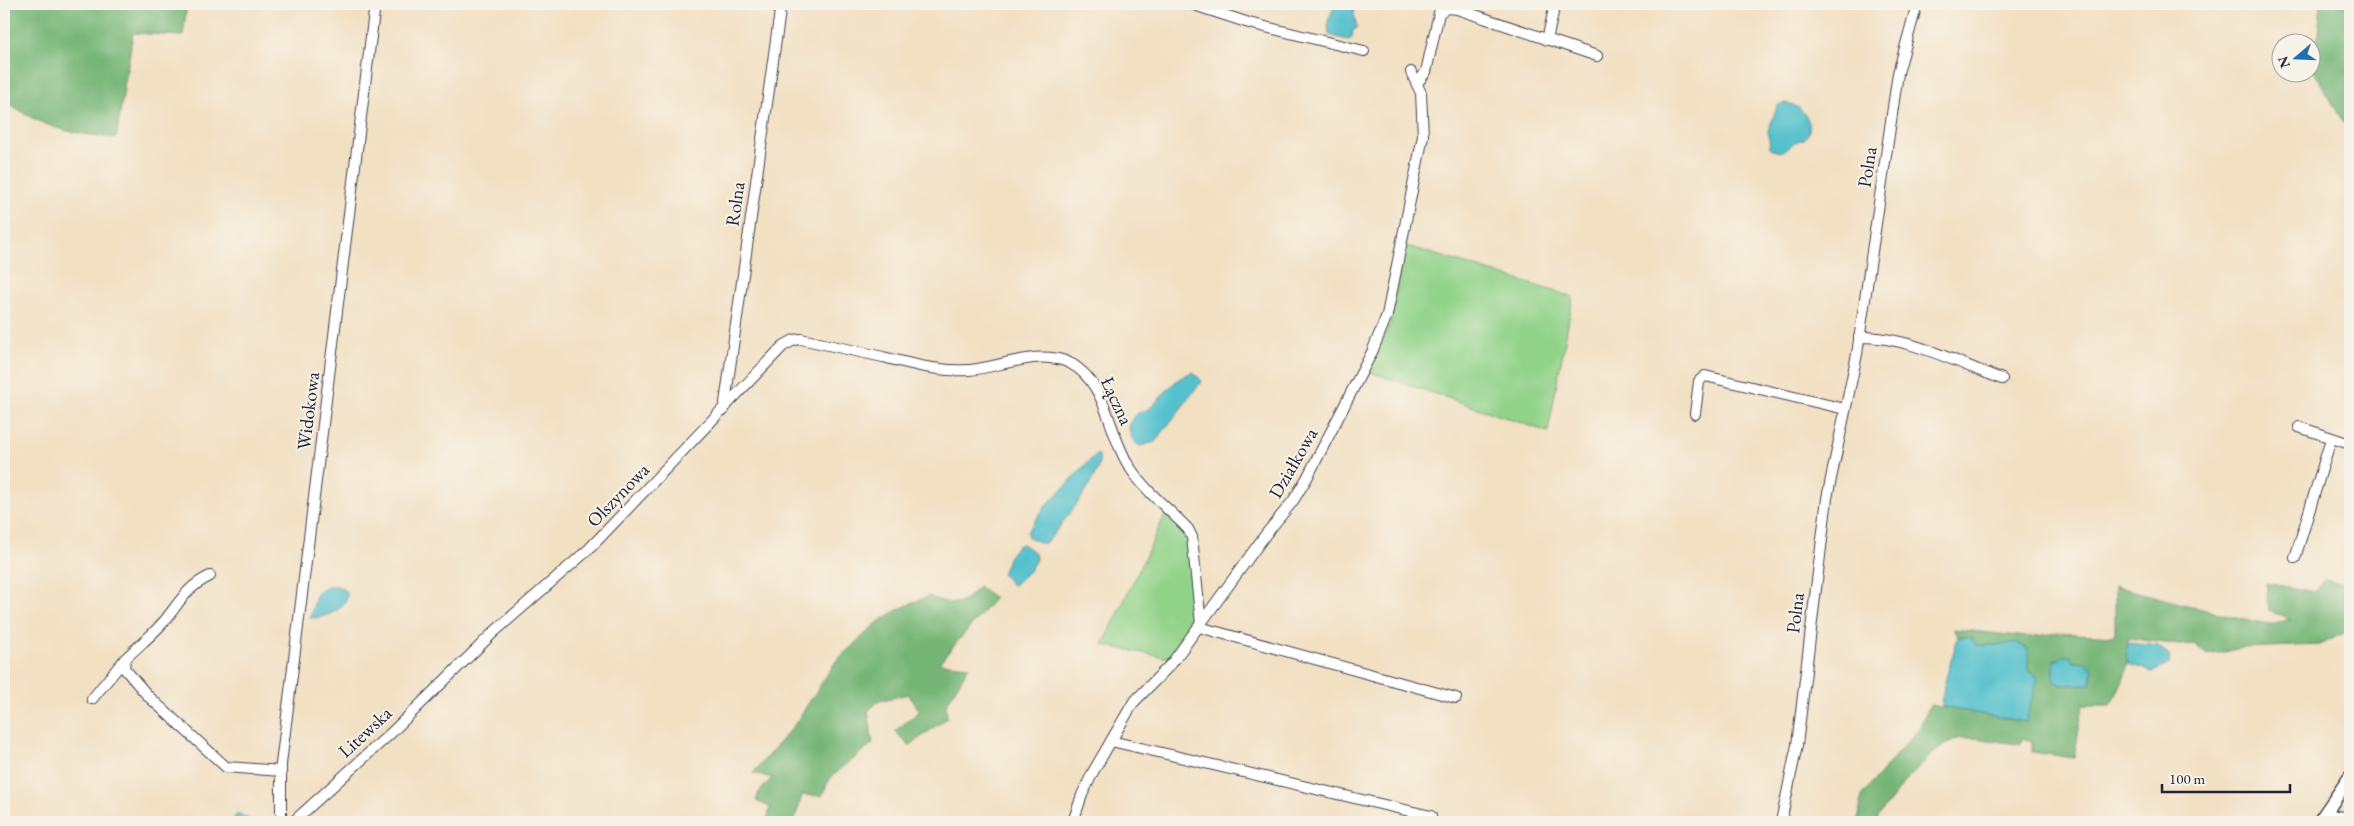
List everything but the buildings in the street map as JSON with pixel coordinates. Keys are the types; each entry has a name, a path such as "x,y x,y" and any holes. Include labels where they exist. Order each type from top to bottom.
{"street":[{"name":"Widokowa","path":"281,822 281,771 375,4"},
{"name":"Rolna","path":"724,410 781,4"},
{"path":"1191,4 1250,23 1364,51"},
{"path":"1547,40 1555,4"},
{"name":"Polna","path":"1781,822 1797,745 1827,498 1859,337 1898,73 1917,4"},
{"path":"1418,82 1426,72 1439,13 1448,8 1456,9 1597,56"},
{"name":"Działkowa","path":"1073,822 1082,795 1133,703 1169,666 1303,486 1380,333 1387,315 1423,136 1424,114 1418,82 1411,72"},
{"path":"1859,337 1879,337 1904,344 2002,379"},
{"name":"Łączna","path":"794,340 801,339 937,369 969,370 1041,358 1063,360 1078,368 1091,381 1110,420 1118,446 1131,469 1147,489 1188,530 1192,537 1200,626"},
{"name":"Olszynowa","path":"459,666 494,632 589,549 724,410 783,346 794,340"},
{"path":"1695,414 1699,381 1705,376 1845,409"},
{"path":"2299,428 2350,444"},
{"path":"2295,558 2331,438"},
{"path":"92,699 125,659 166,619 195,583 210,576"},
{"path":"1200,626 1456,698"},
{"path":"125,659 124,668 148,696 226,767 281,771"},
{"name":"Litewska","path":"293,822 459,666"},
{"path":"1112,741 1431,816"},
{"path":"2322,818 2350,777"},
{"path":"2322,818 2350,818"}],"green space":[{"path":"4,4 187,4 183,36 133,33 116,138 57,128 31,117 4,99"},
{"path":"2321,4 2350,4 2350,134 2320,82 2322,82 2322,32 2318,32"},
{"path":"1404,245 1573,297 1548,432 1368,371 1391,321"},
{"path":"1166,513 1189,538 1198,623 1168,658 1103,645"},
{"path":"2325,580 2350,585 2350,630 2320,645 2243,648 2208,655 2194,644 2179,645 2128,638 2128,658 2123,681 2110,705 2083,705 2074,758 2032,752 2032,741 2022,738 2020,744 1968,738 1951,741 1940,748 1916,770 1878,816 1877,822 1858,822 1862,795 1919,728 1930,705 2026,722 2028,671 2016,642 2003,645 1976,645 1972,638 1958,637 1953,629 2028,637 2057,633 2115,636 2115,586 2240,619 2270,624 2291,619 2269,611 2266,583 2315,592","holes":["2054,659 2085,663 2093,669 2091,684 2061,685 2054,680"]},
{"path":"979,586 995,598 939,663 969,666 946,705 947,718 909,746 895,731 920,711 908,694 879,701 868,711 873,743 829,779 822,796 802,795 794,822 767,822 770,807 756,801 759,792 772,778 753,773 795,724 836,661 878,622 899,609 928,596 944,602 956,603 967,598"}],"water":[{"path":"1335,4 1352,4 1357,28 1353,30 1352,38 1348,40 1329,35 1328,21"},
{"path":"1787,103 1802,111 1808,121 1809,132 1805,138 1784,150 1777,151 1770,147 1768,130 1778,105"},
{"path":"1193,372 1202,381 1155,442 1140,446 1136,443 1131,436 1129,426 1133,418 1151,407 1180,378"},
{"path":"1095,455 1099,455 1099,463 1089,486 1049,540 1043,544 1028,537 1027,532 1045,507"},
{"path":"1022,544 1035,553 1036,559 1029,571 1013,586 1002,574 1009,556 1017,546"},
{"path":"327,586 338,586 347,592 344,603 340,608 329,614 310,618 316,595"},
{"path":"1958,637 1972,638 1976,645 2003,645 2016,642 2028,649 2028,671 2038,677 2026,722 1942,707 1944,685"},
{"path":"2128,643 2157,646 2171,657 2169,664 2153,672 2128,664 2126,654"},
{"path":"2063,656 2071,656 2074,662 2085,663 2093,669 2091,684 2061,685 2054,680 2054,659 2059,660"},
{"path":"238,813 253,822 231,822"}]}
